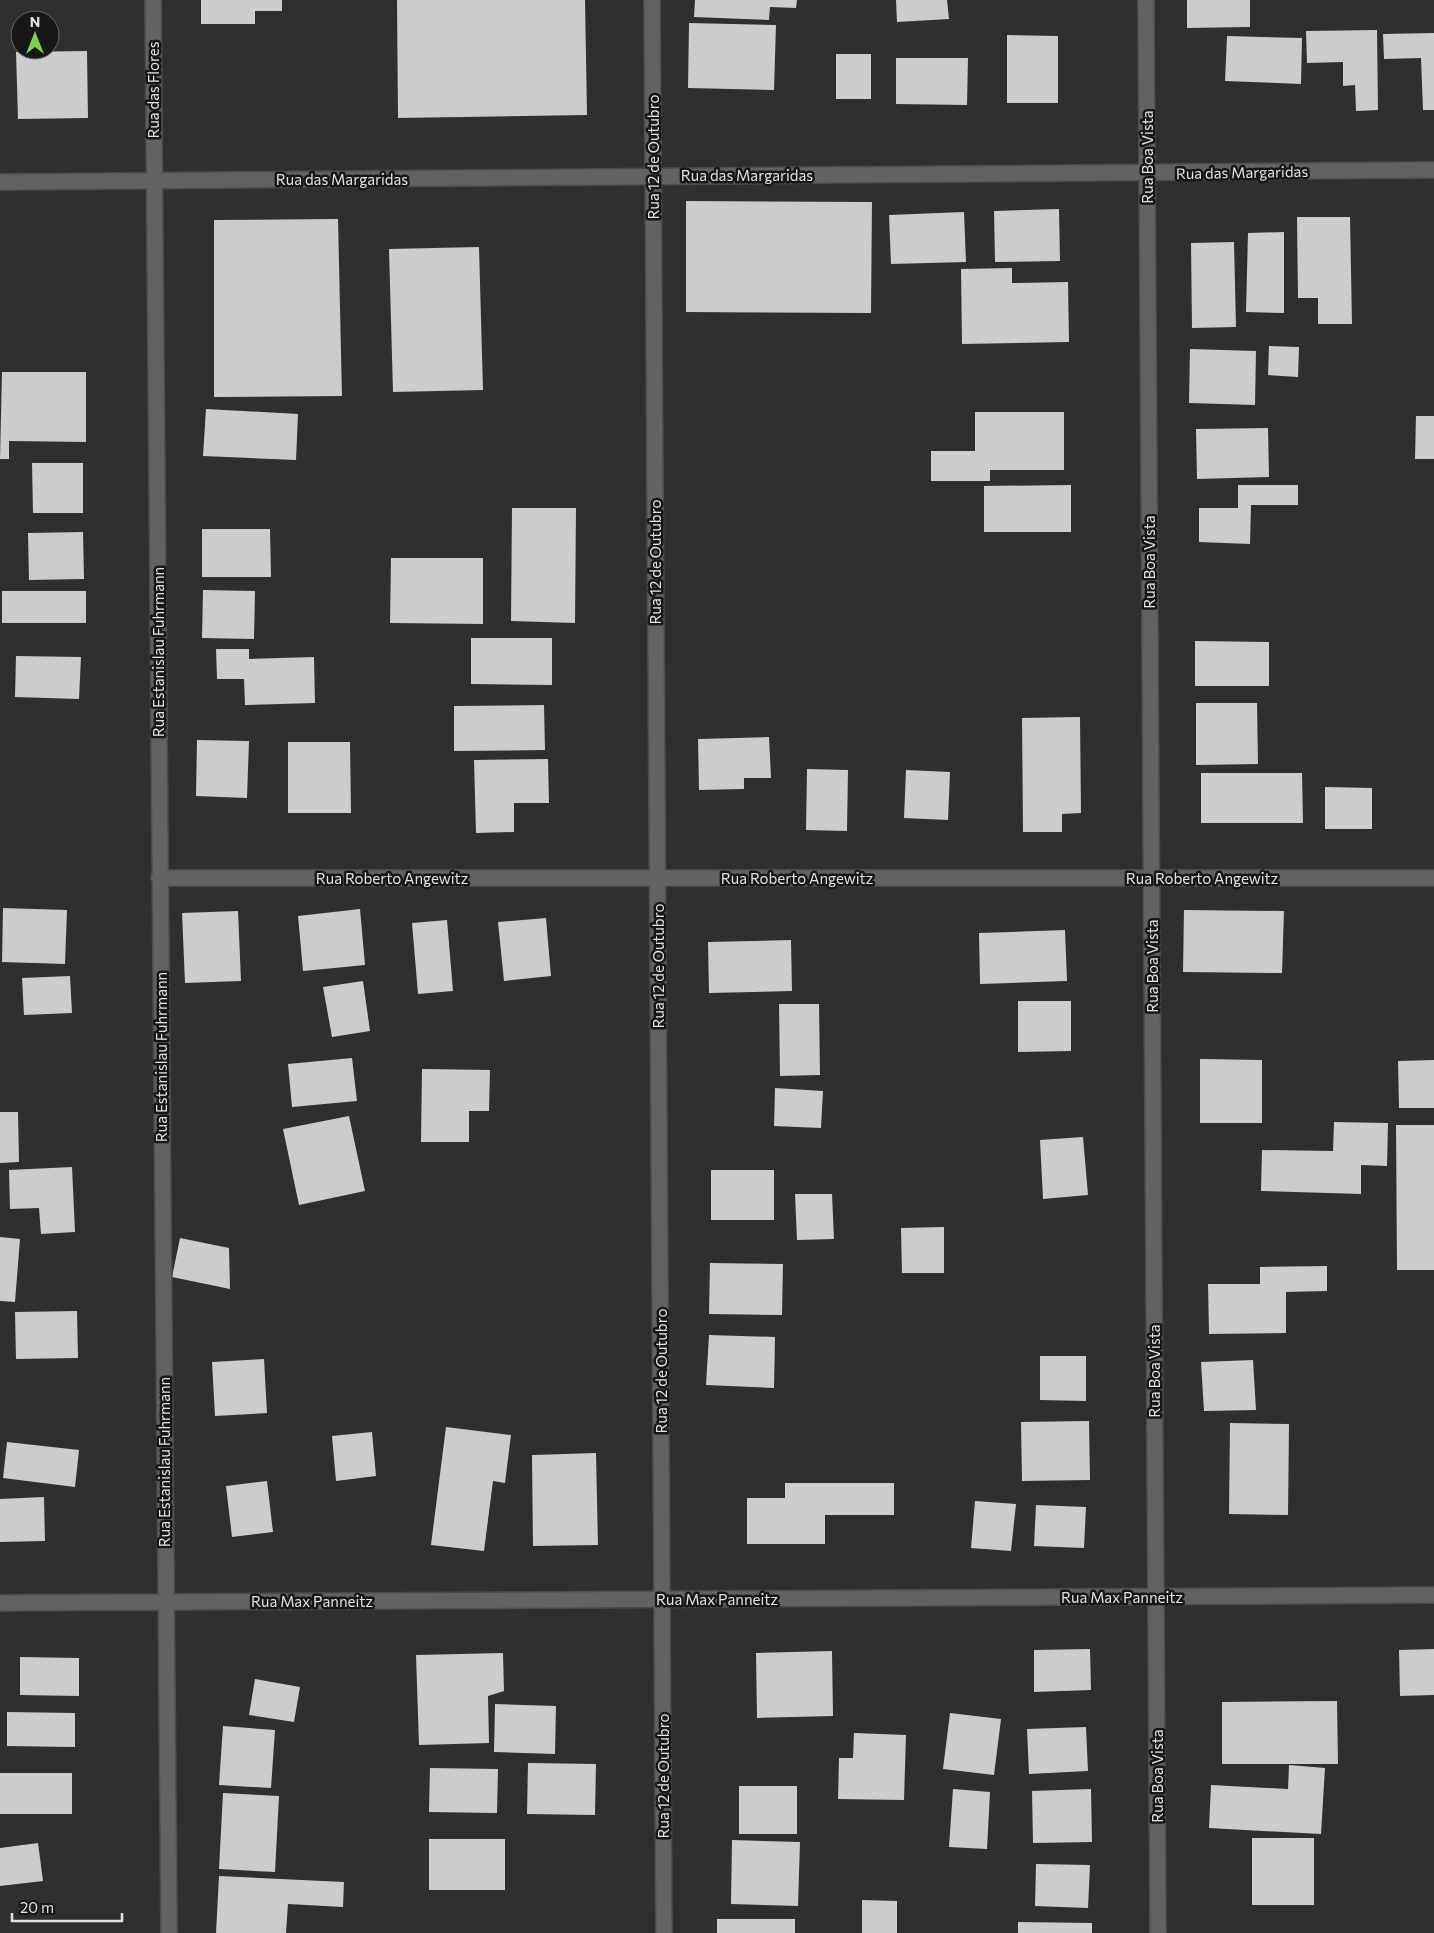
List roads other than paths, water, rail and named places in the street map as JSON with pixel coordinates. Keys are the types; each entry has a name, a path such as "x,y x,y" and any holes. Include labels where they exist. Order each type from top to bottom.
{"street":[{"name":"Rua das Flores","path":"153,0 154,180"},
{"name":"Rua 12 de Outubro","path":"652,0 664,1933"},
{"name":"Rua Boa Vista","path":"1146,0 1158,1933"},
{"name":"Rua das Margaridas","path":"0,182 1434,170"},
{"name":"Rua Estanislau Fuhrmann","path":"154,180 168,1933"},
{"name":"Rua Roberto Angewitz","path":"160,878 1434,878"},
{"name":"Rua Max Panneitz","path":"0,1603 1434,1595"}]}
